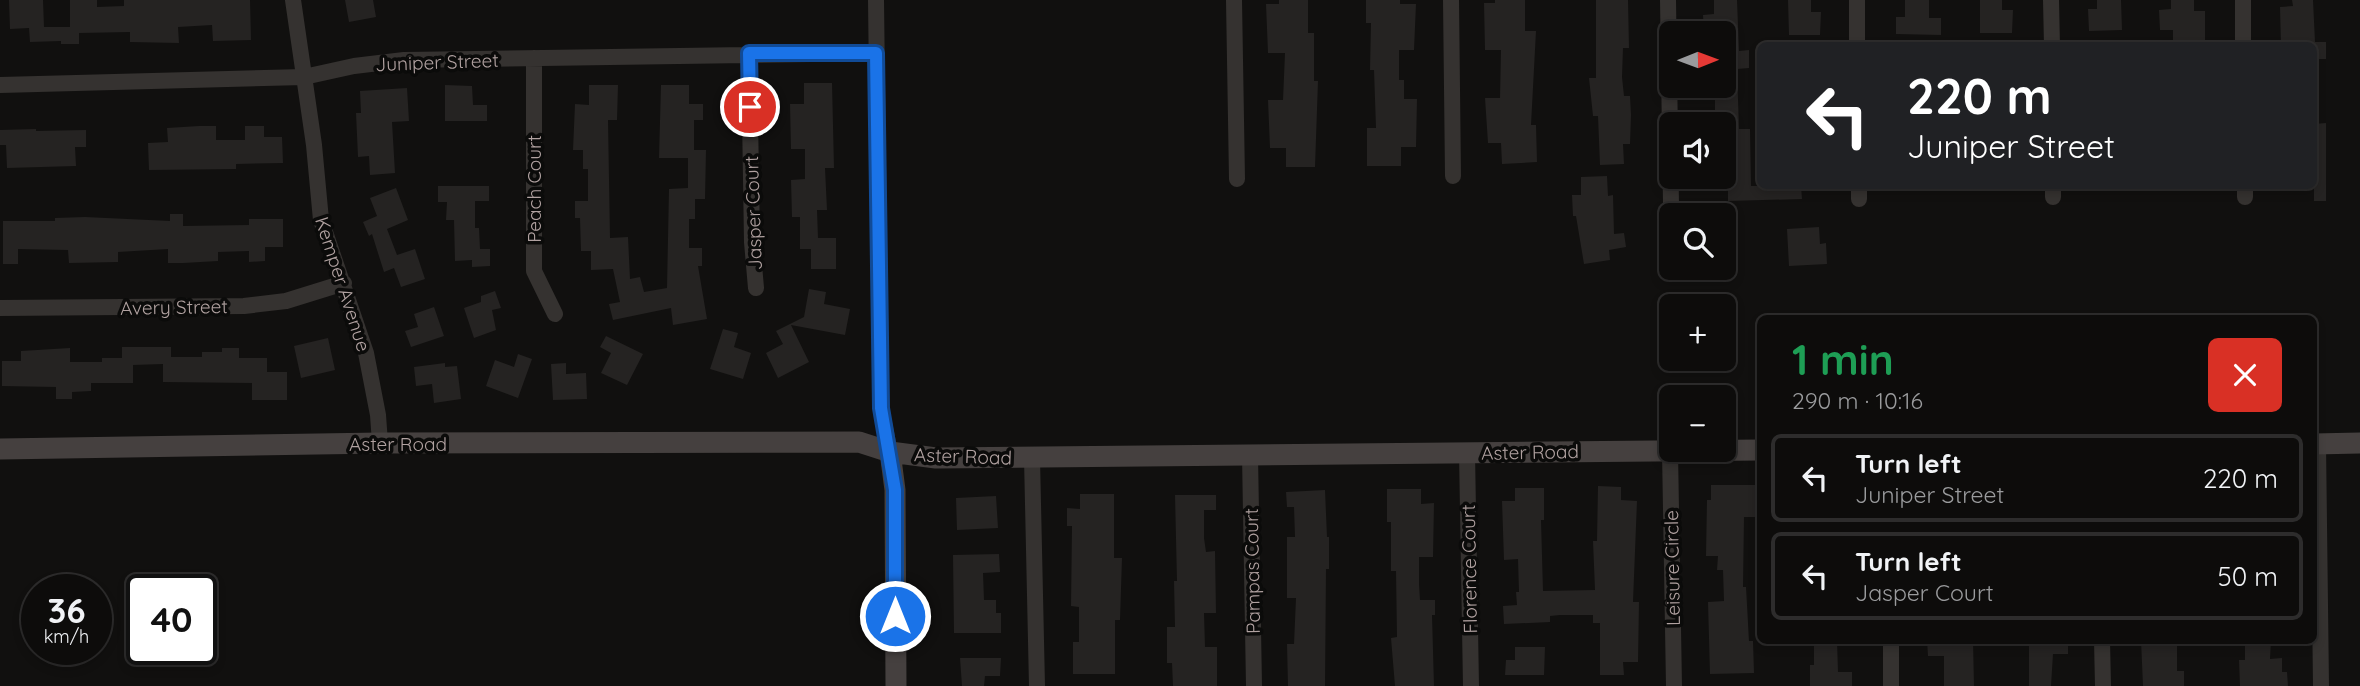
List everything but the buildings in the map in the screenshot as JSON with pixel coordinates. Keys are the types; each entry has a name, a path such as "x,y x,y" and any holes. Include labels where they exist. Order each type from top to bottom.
{"main road":[{"name":"Aster Road","path":"0,449 380,443 859,442 890,452 936,458 1659,451"},
{"path":"2317,444 2360,443"},
{"name":"Aster Road","path":"1736,450 1757,450"},
{"path":"890,452 895,490 896,686"}],"street":[{"name":"Kemper Avenue","path":"293,0 314,145 321,220 369,364 379,415 380,443"},
{"path":"876,0 881,408 890,452"},
{"path":"1234,0 1237,179"},
{"path":"1451,0 1453,176"},
{"path":"1668,0 1671,203"},
{"path":"1857,0 1857,42"},
{"path":"2051,0 2052,42"},
{"path":"2243,0 2243,42"},
{"name":"Jasper Court","path":"749,53 752,242 756,289"},
{"name":"Juniper Street","path":"0,85 303,78 354,66 404,60 876,53"},
{"name":"Peach Court","path":"534,58 534,271 555,314"},
{"name":"Avery Street","path":"0,308 244,306 286,301 344,283"},
{"name":"Florence Court","path":"1466,453 1471,686"},
{"name":"Pampas Court","path":"1250,455 1254,686"},
{"path":"1032,458 1037,686"},
{"name":"Leisure Circle","path":"1670,462 1674,686"},
{"path":"2317,492 2321,686"},
{"path":"1891,644 1891,686"},
{"path":"2102,644 2103,686"}],"route":[{"path":"750,107 749,53 876,53 881,408 895,490 895,616"}]}
